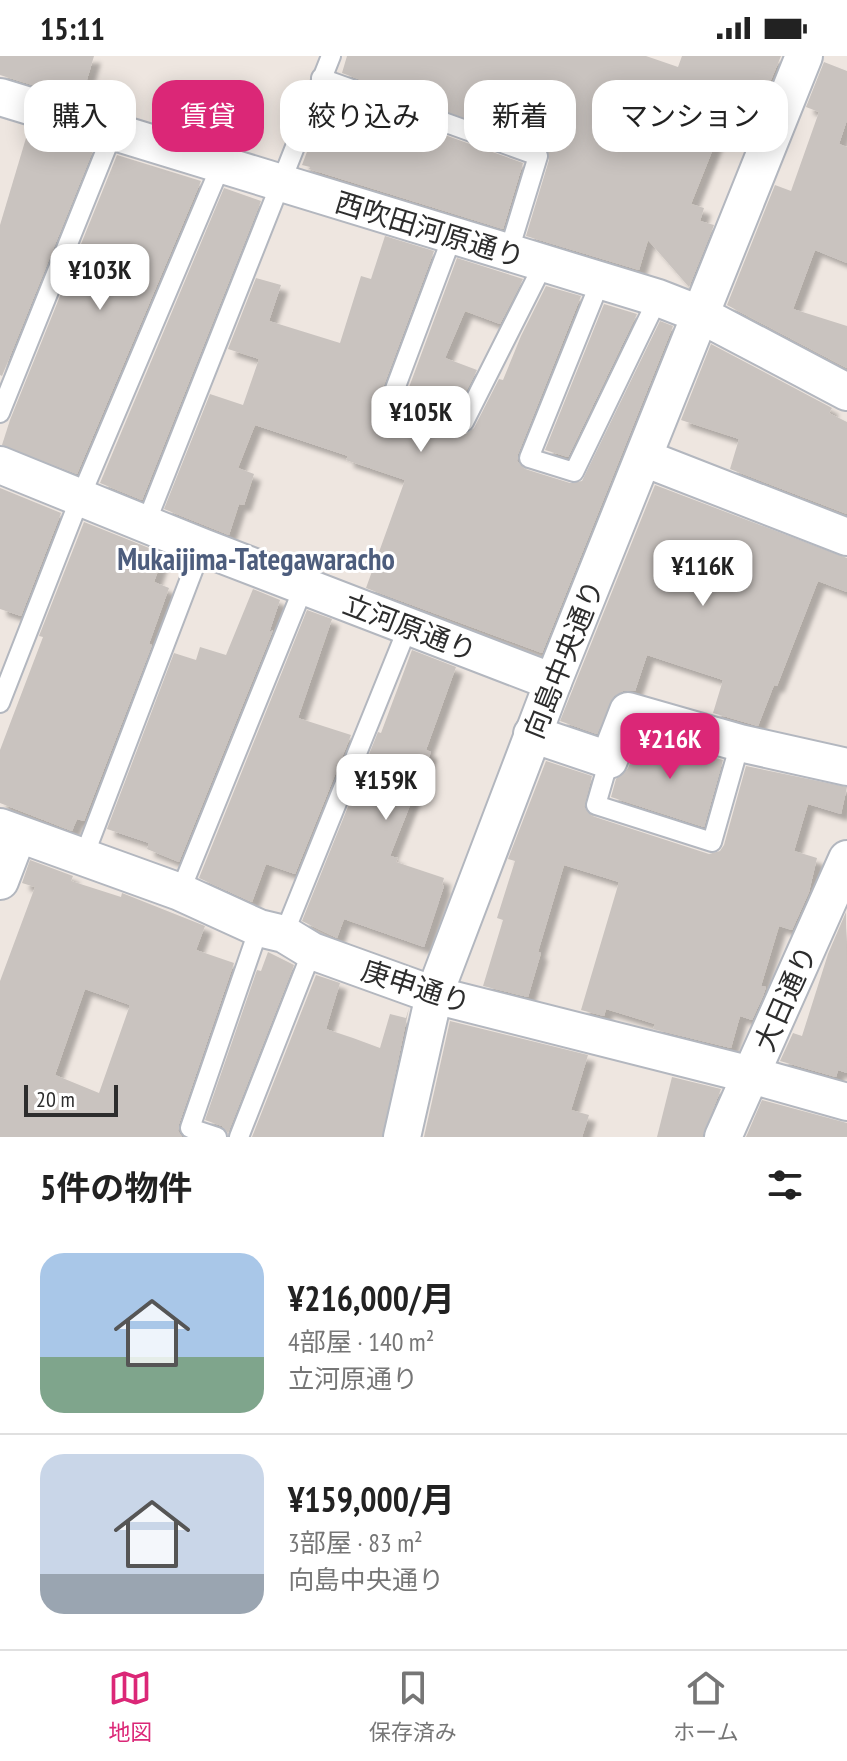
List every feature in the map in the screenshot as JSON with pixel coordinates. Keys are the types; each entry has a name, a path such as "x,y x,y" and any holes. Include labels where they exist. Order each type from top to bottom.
{"street":[{"name":"向島中央通り","path":"402,1137 434,995 532,734 804,56"},
{"name":"西吹田河原通り","path":"0,97 24,104"},
{"name":"西吹田河原通り","path":"136,139 658,298 699,314 847,392"},
{"path":"644,458 847,537"},
{"name":"立河原通り","path":"0,465 202,547 553,682"},
{"path":"532,734 609,760 628,711 740,743 847,767"},
{"path":"0,881 9,830"},
{"name":"庚申通り","path":"9,830 180,892 285,938 434,995 847,1102"},
{"name":"大日通り","path":"723,1137 847,859"}],"lane":[{"path":"146,523 331,56"},
{"path":"321,78 538,156 508,254"},
{"path":"0,413 105,152"},
{"path":"0,703 80,498 221,165"},
{"path":"452,237 392,397 464,422 543,265"},
{"path":"600,282 529,458 574,472 658,298"},
{"path":"84,856 202,547"},
{"path":"180,892 304,586"},
{"path":"217,1137 190,1128 285,938 408,627"},
{"path":"609,760 596,805 712,842 740,743"},
{"path":"239,1137 285,938"}],"building":[{"path":"0,56 94,56 87,80 24,80 24,82 0,75"},
{"path":"347,56 646,56 678,67 682,56 781,56 771,80 592,80 592,152 712,152 691,204 704,208 700,221 714,225 689,287 648,240 639,270 526,236 549,160 547,152 576,152 576,80 464,80 464,118 448,112 448,80 361,80 342,73"},
{"path":"824,62 847,71 847,120 839,144 847,147 847,263 815,250 793,309 847,326 847,368 727,305 775,185 791,191 819,112 806,107"},
{"path":"448,136 464,142 464,152 492,152 523,163 503,229 302,165 307,152 448,152"},
{"path":"24,145 24,152 92,152 2,376 0,375 0,225"},
{"path":"117,155 201,181 77,474 2,445"},
{"path":"224,188 261,201 142,500 100,483"},
{"path":"385,236 434,251 380,400 388,408 460,433 466,434 474,428 499,379 503,380 546,286 581,296 518,454 517,461 525,469 570,483 582,481 660,321 673,326 542,653 366,588 405,480 346,460 348,456 255,425 238,468 254,474 244,505 239,504 229,535 164,509 210,394 243,405 259,359 228,349 256,278 281,285 269,321 340,343 361,276 371,279"},
{"path":"457,258 523,279 500,324 465,311 445,358 477,370 458,407 408,390"},
{"path":"604,304 637,314 568,457 545,450"},
{"path":"711,344 832,408 829,413 847,422 847,514 730,469 739,439 681,420"},
{"path":"655,485 847,558 847,592 818,581 758,726 713,713 723,680 647,655 635,691 623,691 614,696 597,734 560,721"},
{"path":"0,488 61,513 21,616 0,609"},
{"path":"84,522 164,554 154,582 169,588 149,644 152,645 84,821 77,819 72,831 0,803 0,750 43,637 39,636"},
{"path":"253,589 280,600 269,633 273,630 179,862 147,849 149,843 107,829 174,653 196,660 200,647 226,655"},
{"path":"307,610 332,619 298,718 351,735 295,874 266,864 252,902 199,878"},
{"path":"412,650 456,667 426,750 431,752 390,856 398,858 396,862 444,878 444,886 424,947 344,919 337,938 302,921 378,732 381,733"},
{"path":"641,736 723,760 704,827 611,797 616,779 628,768"},
{"path":"546,761 592,776 584,807 592,816 709,854 720,851 724,845 746,766 847,787 841,814 808,804 794,851 817,858 809,892 792,930 779,926 761,986 766,987 763,996 752,1020 740,1016 731,1048 653,1029 655,1024 606,1009 604,1016 581,1010 619,882 564,865 528,997 483,986 503,920 497,918 515,861 508,859"},
{"path":"30,860 73,876 71,881 121,897 122,893 205,926 196,950 234,963 179,1124 178,1131 182,1137 0,1137 0,981 35,887 22,883","holes":["85,989 130,1005 99,1093 55,1075"]},
{"path":"846,912 847,1073 838,1070 836,1077 780,1061 793,1033 802,1036 828,954"},
{"path":"268,952 294,965 228,1133 222,1126 205,1120 257,970 261,971"},
{"path":"316,975 340,983 326,1029 380,1048 390,1014 406,1018 409,1008 382,1137 252,1137"},
{"path":"450,1021 588,1055 571,1110 589,1115 582,1137 424,1137"},
{"path":"672,1077 721,1089 702,1137 657,1137"},
{"path":"762,1100 847,1123 847,1137 746,1137"}],"district":[{"name":"Mukaijima-Tategawaracho","path":"256,558"}]}
